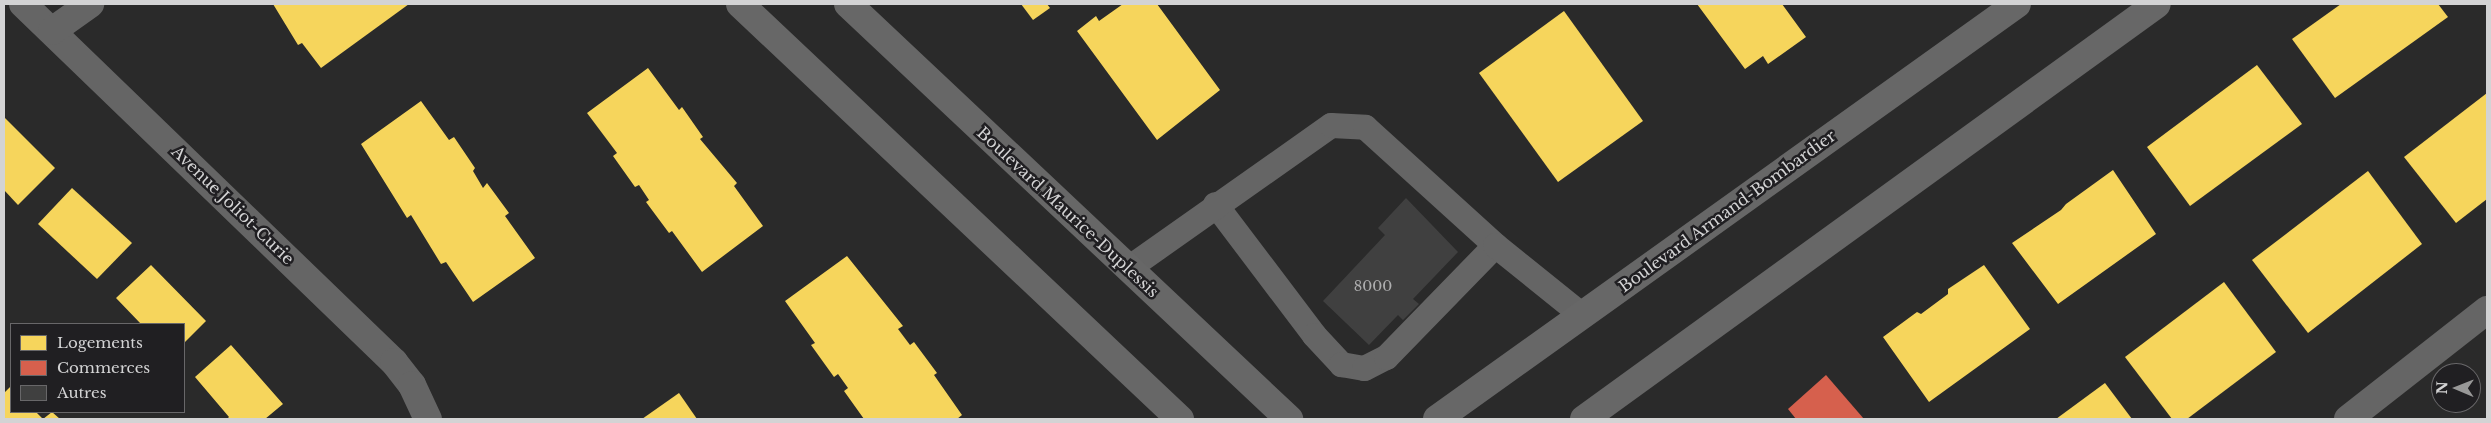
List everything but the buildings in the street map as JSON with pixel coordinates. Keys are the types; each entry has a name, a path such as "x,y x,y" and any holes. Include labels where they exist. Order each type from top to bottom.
{"street":[{"name":"Avenue Joliot-Curie","path":"23,4 394,362 412,385 428,419"},
{"path":"52,32 90,4"},
{"path":"740,4 1180,419"},
{"name":"Boulevard Maurice-Duplessis","path":"848,4 1289,419"},
{"name":"Boulevard Armand-Bombardier","path":"1437,419 2017,4"},
{"path":"1595,416 2157,4"},
{"path":"2348,419 2487,310"}],"lane":[{"path":"1128,268 1215,204 1331,125 1365,127 1495,245 1582,315"},
{"path":"1215,204 1285,293 1314,335 1341,364 1364,368 1386,357 1495,245"}]}
